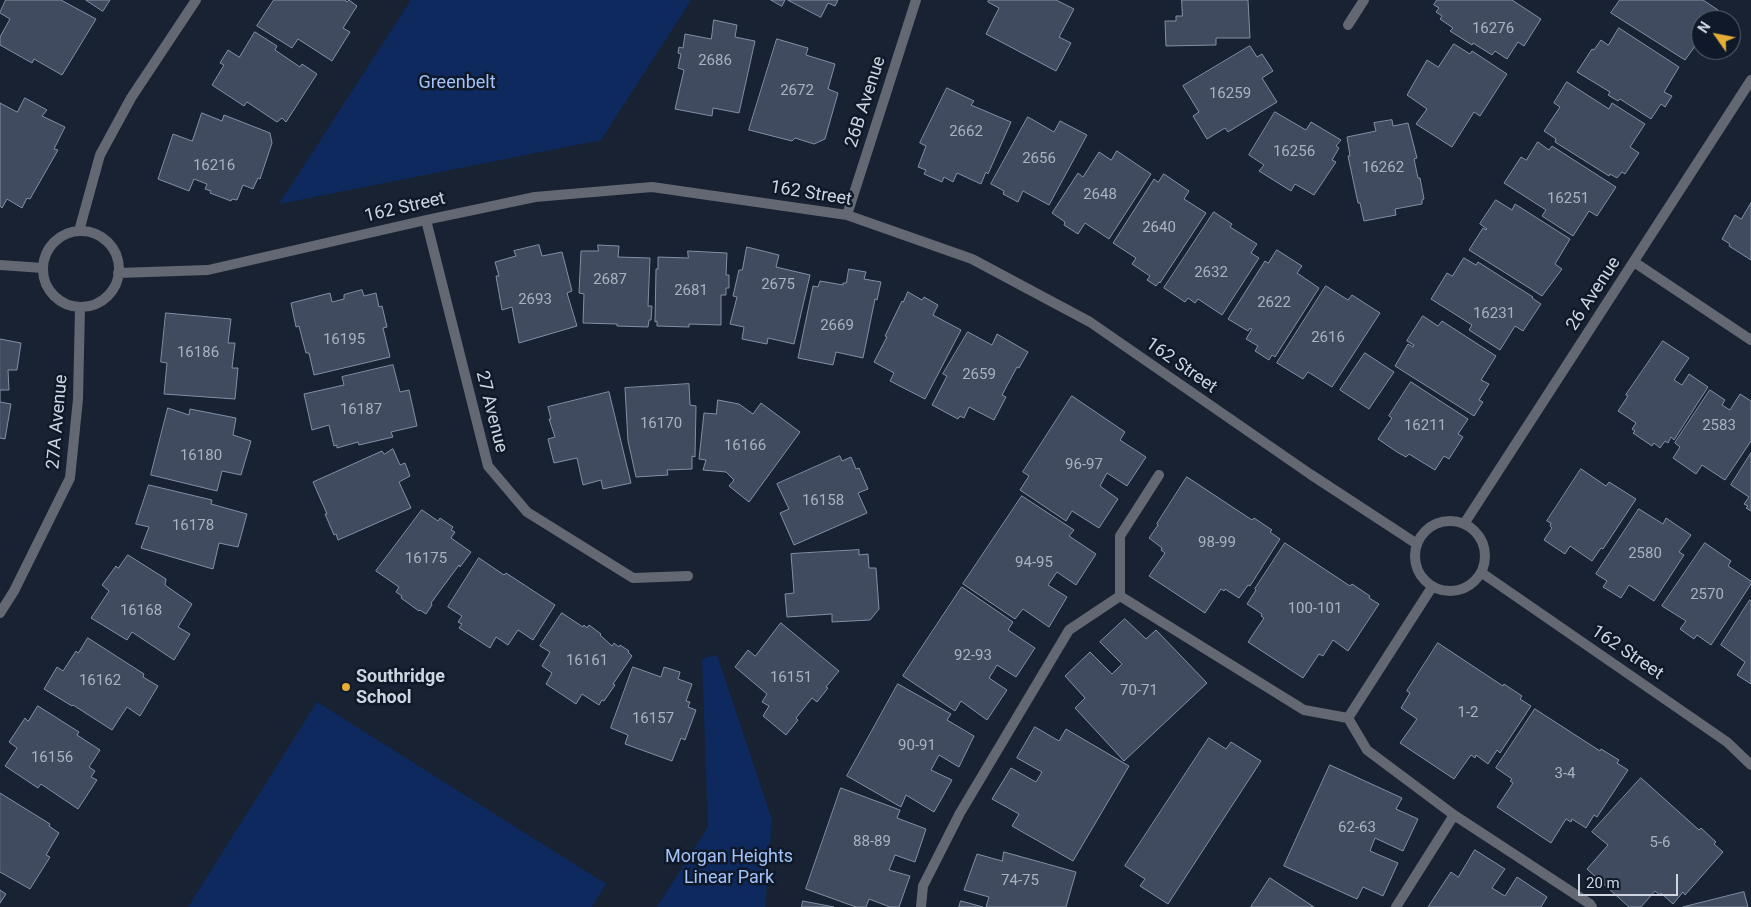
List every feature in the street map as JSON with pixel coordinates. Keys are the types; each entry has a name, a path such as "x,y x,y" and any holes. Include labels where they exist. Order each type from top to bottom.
{"street":[{"path":"79,231 100,155 132,98 196,0"},
{"name":"26B Avenue","path":"847,215 916,0"},
{"path":"1348,25 1364,0"},
{"name":"26 Avenue","path":"1464,524 1751,80"},
{"name":"162 Street","path":"118,274 208,270 535,197 652,187 847,215 972,259 1090,322 1310,474 1417,544"},
{"name":"27 Avenue","path":"426,220 488,466 527,512 633,578 688,576"},
{"path":"79,231 92,232 103,238 112,246 118,258 117,282 111,292 101,301 90,306 65,304 54,296 47,286 43,268 48,249 56,240 67,234 79,231"},
{"path":"1634,262 1751,340"},
{"path":"0,265 43,268"},
{"name":"27A Avenue","path":"0,613 14,591 70,478 78,399 80,306"},
{"path":"1120,596 1120,536 1159,475"},
{"path":"1453,521 1464,524 1474,530 1482,539 1486,550 1482,573 1465,589 1454,592 1442,591 1432,587 1423,579 1417,568 1415,556 1417,544 1431,526 1453,521"},
{"name":"162 Street","path":"1482,573 1727,742 1751,765"},
{"path":"1348,718 1432,587"},
{"path":"1120,596 1304,710 1348,718"},
{"path":"921,907 923,886 960,813 1069,630 1120,596"},
{"path":"1348,718 1366,750 1454,815 1592,907"},
{"path":"1396,907 1454,815"}],"green space":[{"name":"Greenbelt","path":"411,0 691,0 601,140 279,204"},
{"name":"Morgan Heights Linear Park","path":"717,655 772,820 765,907 657,907 708,827 702,659"},
{"path":"317,702 606,884 592,907 188,907"}],"building":[{"path":"6,0 61,0 96,19 62,75 34,59 32,63 0,45 0,37 10,19 0,13"},
{"path":"86,0 110,0 103,11"},
{"path":"274,0 345,0 347,2 349,0 357,6 343,28 350,32 332,61 298,39 292,48 257,26"},
{"path":"771,0 785,0 782,6"},
{"path":"788,0 838,0 835,6 828,3 821,17"},
{"path":"989,0 1056,0 1074,9 1059,37 1071,43 1056,71 986,34 999,8 988,2"},
{"path":"1182,0 1248,0 1250,38 1216,38 1216,45 1166,46 1165,21 1176,21 1176,16 1182,16"},
{"path":"1437,0 1512,0 1541,19 1524,46 1518,42 1507,59 1495,51 1492,55 1450,31 1453,28 1440,19 1442,16 1436,12 1439,8 1434,5"},
{"path":"1620,0 1703,0 1718,10 1691,10 1691,52 1685,60 1611,13"},
{"path":"714,20 737,25 735,37 755,41 739,113 713,108 712,116 675,109 684,70 678,68 681,54 678,53 679,47 683,48 685,34 711,39"},
{"path":"1619,28 1679,67 1664,92 1672,96 1665,107 1661,104 1651,119 1620,99 1618,101 1608,95 1610,92 1577,72 1592,49 1594,50 1601,40 1608,45"},
{"path":"255,32 277,46 275,50 300,67 302,64 317,74 286,122 282,118 277,122 247,102 244,106 212,85 224,65 220,63 228,50 239,57"},
{"path":"777,39 808,48 806,55 835,64 828,89 838,93 825,139 814,144 795,138 792,141 749,130"},
{"path":"1454,44 1470,54 1472,51 1507,74 1480,116 1474,112 1452,147 1416,124 1427,109 1407,95 1427,60 1438,67"},
{"path":"1250,46 1257,57 1262,54 1273,71 1262,78 1277,102 1228,132 1225,128 1207,139 1193,116 1199,112 1183,86"},
{"path":"1567,82 1609,109 1612,103 1645,124 1630,147 1639,153 1625,174 1622,172 1617,178 1610,174 1609,176 1555,142 1556,139 1544,131 1560,107 1554,103"},
{"path":"947,88 974,101 971,105 1011,122 988,174 986,172 981,184 957,173 953,182 944,177 942,182 924,174 926,170 918,167 926,146 920,143"},
{"path":"25,98 47,110 42,116 65,127 54,149 58,150 30,199 27,198 22,208 7,199 2,208 0,206 0,103 17,112"},
{"path":"1275,112 1306,130 1311,122 1341,140 1336,146 1339,148 1332,160 1336,162 1314,195 1295,184 1291,191 1259,171 1264,165 1249,155"},
{"path":"202,113 222,121 224,115 270,133 272,143 260,179 258,178 253,189 243,185 237,200 232,199 231,201 210,193 211,191 205,189 207,184 194,179 189,191 158,179 173,134 192,141"},
{"path":"1028,117 1054,132 1060,121 1087,135 1049,205 1023,191 1018,202 1003,194 1004,191 991,184"},
{"path":"1392,120 1393,126 1408,123 1417,158 1414,159 1424,199 1422,204 1395,209 1396,215 1364,221 1360,203 1358,203 1348,156 1350,156 1347,137 1376,131 1374,123"},
{"path":"1538,142 1549,150 1552,146 1616,187 1597,216 1589,211 1573,236 1542,216 1546,210 1504,183 1521,157 1526,160"},
{"path":"1117,151 1151,174 1109,239 1085,223 1078,234 1064,225 1065,222 1052,213 1078,173 1083,177 1099,152 1111,160"},
{"path":"1164,174 1189,191 1184,199 1206,213 1160,283 1156,286 1147,280 1150,276 1132,264 1136,258 1113,243 1154,179 1158,182"},
{"path":"1496,200 1512,210 1515,204 1570,239 1555,264 1562,269 1542,296 1469,250 1483,228 1487,229 1480,224"},
{"path":"1751,203 1751,260 1729,246 1730,244 1722,239 1735,215 1741,219"},
{"path":"1214,212 1232,224 1230,227 1257,244 1251,253 1259,258 1222,315 1198,299 1195,303 1188,298 1185,302 1164,288"},
{"path":"539,245 542,256 562,252 572,291 567,293 577,326 519,343 512,307 502,310 496,276 499,276 495,262 516,256 514,251"},
{"path":"598,245 619,246 618,257 650,258 648,306 652,306 651,320 649,320 648,327 583,323 584,294 579,293 581,251 598,251"},
{"path":"747,247 779,255 776,267 810,275 794,344 768,338 767,344 742,339 744,327 730,324 737,297 733,296 739,270 742,270"},
{"path":"1277,250 1302,266 1297,273 1319,288 1275,357 1272,355 1269,360 1255,351 1258,346 1246,339 1252,329 1250,328 1248,331 1228,319 1265,261 1268,263"},
{"path":"688,251 727,253 726,275 729,275 729,288 726,288 726,295 721,295 721,325 657,326 657,321 655,322 658,257 688,258"},
{"path":"1464,258 1476,265 1478,262 1541,304 1523,331 1515,326 1500,350 1469,330 1472,325 1431,299 1447,273 1452,276"},
{"path":"849,269 866,272 864,279 881,282 877,300 875,299 863,358 836,352 833,365 798,358 813,286 818,287 820,281 843,285 843,283 846,283"},
{"path":"1326,286 1348,300 1352,295 1380,313 1332,387 1308,372 1303,379 1277,363"},
{"path":"362,290 364,296 376,293 379,307 382,306 387,327 383,328 390,357 314,375 309,353 306,353 299,326 296,327 291,303 330,293 332,302 344,299 344,295"},
{"path":"908,292 922,300 924,297 938,305 933,315 961,330 925,399 890,381 894,373 874,362"},
{"path":"166,313 231,319 228,343 235,343 232,368 238,368 235,399 164,394 167,363 161,362"},
{"path":"1423,316 1438,326 1442,321 1496,356 1481,380 1489,384 1479,400 1483,402 1474,416 1395,366 1408,344 1413,347 1414,345 1407,341"},
{"path":"968,332 992,345 997,334 1028,352 1019,368 1017,367 1002,395 1006,397 994,420 969,407 964,418 960,416 958,419 932,405 947,376 943,374"},
{"path":"0,339 21,343 17,370 8,370 9,390 0,390"},
{"path":"1663,341 1689,358 1674,380 1682,385 1689,374 1708,387 1674,440 1671,437 1668,443 1665,441 1660,448 1654,443 1652,446 1633,433 1635,431 1632,429 1636,423 1618,411 1628,396 1626,395"},
{"path":"1365,353 1394,372 1369,409 1340,390"},
{"path":"393,365 400,392 409,390 417,426 391,432 393,437 359,445 358,442 337,448 337,445 334,446 329,425 312,430 304,394 344,385 342,377"},
{"path":"1411,382 1468,419 1458,434 1463,437 1449,459 1444,456 1435,470 1409,454 1406,457 1378,439 1392,418 1389,416"},
{"path":"689,384 690,405 696,406 695,457 692,456 692,469 667,470 668,475 636,477 628,441 625,388"},
{"path":"1710,390 1725,400 1722,405 1730,410 1740,394 1751,401 1751,441 1725,480 1702,465 1696,474 1673,458 1680,447 1675,443"},
{"path":"609,392 631,483 603,489 601,480 583,485 577,458 554,463 548,439 555,437 549,419 551,419 548,407"},
{"path":"1072,396 1125,432 1120,440 1146,457 1127,486 1107,473 1100,486 1118,499 1099,528 1072,511 1066,521 1020,490 1029,476 1023,472"},
{"path":"718,400 739,404 753,414 761,403 800,432 749,502 729,486 734,480 726,472 703,470 706,460 699,459 704,413 716,414"},
{"path":"0,402 11,404 5,439 0,438"},
{"path":"168,408 189,415 190,409 236,418 233,435 251,441 241,475 222,471 217,491 151,475"},
{"path":"393,449 400,465 405,463 410,476 399,482 411,508 338,540 336,534 334,535 313,482 382,451 384,454"},
{"path":"1751,453 1751,511 1744,504 1749,497 1731,485"},
{"path":"840,456 842,461 851,457 856,469 859,468 868,489 858,493 867,513 794,545 780,513 789,509 777,484"},
{"path":"1581,469 1606,486 1609,482 1636,499 1603,549 1601,548 1592,561 1570,546 1565,554 1544,540 1552,528 1550,526 1551,523 1547,521"},
{"path":"1187,477 1252,520 1254,518 1272,530 1270,532 1280,539 1250,586 1248,585 1239,598 1225,589 1224,591 1221,589 1205,613 1149,576 1165,553 1161,550 1162,548 1149,538"},
{"path":"149,485 212,500 211,504 247,514 238,547 219,543 213,569 141,548 149,527 136,524"},
{"path":"1022,496 1074,530 1069,536 1096,554 1076,585 1057,572 1048,585 1067,597 1049,627 1023,609 1015,619 963,584"},
{"path":"1639,509 1663,524 1666,518 1691,535 1679,552 1684,555 1654,601 1629,585 1621,598 1603,587 1607,581 1596,574"},
{"path":"422,510 438,521 440,518 453,527 451,530 455,532 451,538 471,552 431,603 432,605 426,614 401,598 402,596 396,592 399,587 376,571"},
{"path":"1285,543 1350,586 1352,584 1379,604 1348,651 1333,640 1323,656 1319,654 1303,678 1248,642 1264,618 1261,616 1262,614 1247,604"},
{"path":"1705,543 1731,561 1728,566 1751,581 1751,584 1711,645 1697,635 1694,639 1680,629 1686,621 1662,606"},
{"path":"859,550 859,555 868,554 869,568 876,568 879,609 870,620 832,622 832,614 787,617 785,594 794,593 791,554"},
{"path":"128,555 166,579 165,585 192,604 178,627 190,634 174,660 132,632 127,640 91,618 109,591 102,585 116,566 118,568"},
{"path":"479,558 555,605 533,640 518,630 508,645 496,637 490,648 459,628 462,624 458,622 462,616 448,607"},
{"path":"962,587 1013,622 1008,630 1035,648 1016,677 997,665 989,678 1007,690 987,720 961,701 955,711 903,676"},
{"path":"1750,600 1751,684 1737,675 1745,662 1721,645"},
{"path":"562,613 583,627 584,625 587,628 589,625 612,646 614,643 619,647 620,645 629,651 632,656 613,684 615,685 599,705 582,694 576,704 546,684 552,673 542,666 550,652 540,646"},
{"path":"1125,619 1146,639 1156,630 1207,683 1124,761 1075,708 1085,698 1065,676 1090,652 1112,674 1122,664 1100,642"},
{"path":"781,623 839,671 817,702 812,698 796,718 798,720 786,735 763,716 769,706 762,702 767,694 735,667 748,650 755,656"},
{"path":"88,638 144,674 143,677 158,686 140,716 127,707 112,730 44,689 57,667 63,671 76,651 78,653"},
{"path":"1438,643 1503,686 1504,684 1522,696 1520,699 1531,706 1500,753 1497,750 1488,764 1476,755 1475,758 1471,755 1454,779 1400,743 1417,719 1401,708 1410,693 1407,691"},
{"path":"633,667 661,677 664,667 680,672 678,679 692,684 686,701 690,702 688,707 696,710 685,740 681,738 672,761 625,744 628,735 611,728"},
{"path":"898,684 951,714 947,720 974,736 959,767 939,755 931,770 952,780 934,812 906,795 901,807 847,776"},
{"path":"38,706 79,732 77,735 100,750 89,767 95,771 91,777 97,780 78,809 41,784 38,788 5,766 17,748 9,742 25,718 28,721"},
{"path":"1535,709 1600,751 1601,749 1619,760 1617,763 1628,770 1597,817 1594,815 1586,828 1572,819 1571,822 1566,819 1551,843 1497,807 1513,783 1510,781 1512,779 1496,768"},
{"path":"1035,727 1059,741 1066,729 1129,766 1073,861 1012,826 1019,814 992,799 1011,768 1036,782 1042,772 1017,758"},
{"path":"1209,738 1226,749 1231,742 1261,761 1168,904 1140,886 1145,879 1125,866"},
{"path":"1330,765 1402,798 1396,809 1418,819 1403,851 1375,838 1370,851 1398,863 1383,896 1363,887 1357,899 1284,866"},
{"path":"1641,778 1699,830 1701,828 1716,842 1714,844 1723,852 1685,895 1683,892 1673,904 1661,893 1660,895 1655,891 1641,907 1629,907 1587,869 1608,845 1592,832"},
{"path":"841,788 900,810 897,818 926,829 915,862 895,855 889,870 910,876 899,907 890,907 869,899 866,907 856,907 806,889"},
{"path":"0,793 50,824 49,826 59,833 46,855 50,857 30,889 0,872"},
{"path":"1475,850 1505,869 1492,888 1505,896 1517,877 1547,897 1541,907 1428,907 1451,872 1458,877"},
{"path":"1004,852 1076,872 1066,907 986,907 989,897 964,890 977,854 1002,861"},
{"path":"1270,878 1314,907 1251,907"},
{"path":"0,890 6,894 0,903"},
{"path":"1744,892 1748,907 1683,907"},
{"path":"803,901 834,907 802,907"},
{"path":"961,901 983,907 959,907"}],"place":[{"name":"Southridge School","path":"346,687"}]}
